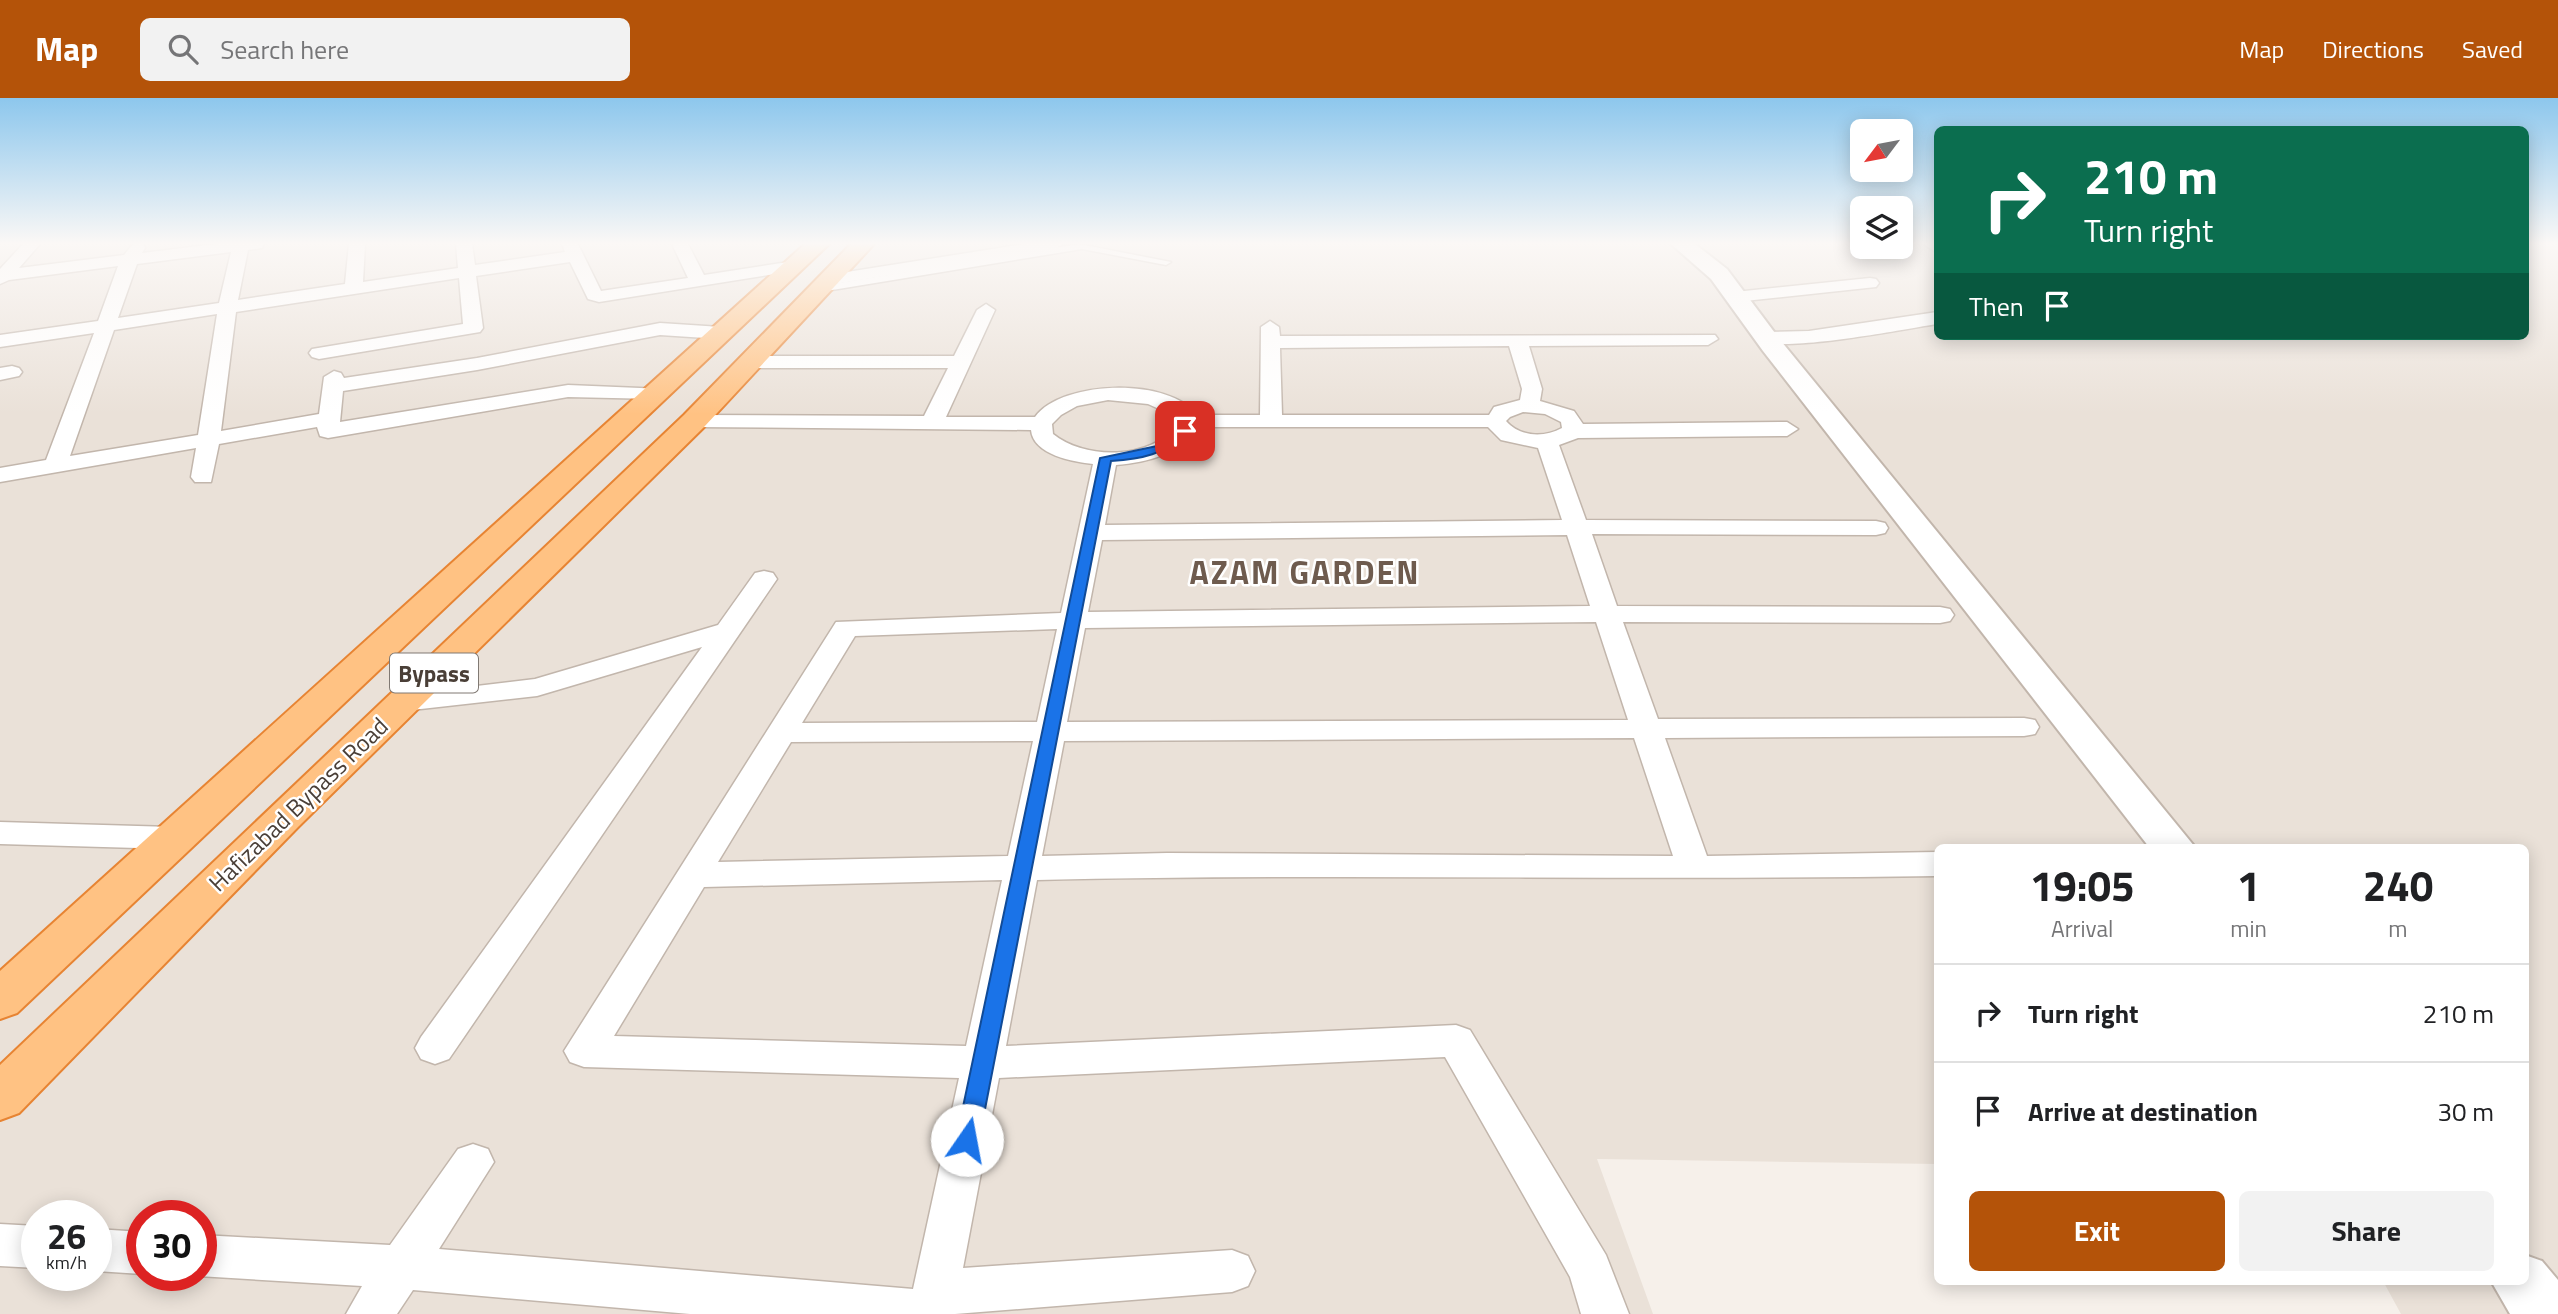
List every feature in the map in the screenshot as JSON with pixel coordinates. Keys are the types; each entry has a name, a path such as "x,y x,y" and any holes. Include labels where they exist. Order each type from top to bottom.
{"highway":[{"name":"Hafizabad Bypass Road","path":"0,1000 172,838 721,333 769,301"},
{"name":"Hafizabad Bypass Road","path":"0,1098 694,421 750,362 793,301"}],"street":[{"path":"55,467 116,301"},
{"path":"203,477 230,301"},
{"path":"0,341 272,301"},
{"path":"319,354 473,328 471,301"},
{"path":"1738,301 2171,844"},
{"path":"932,423 986,310"},
{"path":"1766,338 1809,337 1934,317"},
{"path":"657,393 568,391 328,432 333,382 477,364 660,329 721,333"},
{"path":"1271,421 1270,334 1517,340 1707,338"},
{"path":"1517,340 1532,389 1529,406"},
{"path":"750,362 961,362"},
{"path":"1122,393 1170,402 1183,413 1187,421 1180,438 1161,448 1136,456 1106,458 1077,455 1055,448 1042,436 1041,424 1050,412 1069,402 1122,393"},
{"path":"1495,421 1502,412 1529,406 1546,408 1572,420 1573,431"},
{"path":"0,475 328,419"},
{"path":"694,421 1041,424"},
{"path":"1187,421 1495,421"},
{"path":"1495,421 1497,427 1512,436 1547,440 1559,439 1573,431 1787,429"},
{"path":"1547,440 1694,868"},
{"path":"933,1306 1106,458"},
{"path":"1091,533 1578,527 1875,528"},
{"path":"435,1048 764,579"},
{"path":"1605,1314 1590,1270 1456,1041 983,1063 583,1051 846,628 1075,619 1608,614 1940,615"},
{"path":"403,702 537,687 727,631"},
{"path":"781,733 2024,727"},
{"path":"0,833 172,838"},
{"path":"693,875 1181,865 1694,868 1934,864"},
{"path":"370,1314 474,1162"},
{"path":"0,1245 21,1246"},
{"path":"217,1257 933,1306 1233,1271"},
{"path":"2525,1285 2550,1314 2558,1309"}],"shaded area":[{"path":"0,301 1934,301 1934,340 2529,340 2529,301 2558,301 2558,1314 2401,1314 2385,1285 2529,1285 2529,844 1934,844 1934,1164 1597,1159 1653,1314 0,1314"}],"district":[{"name":"AZAM GARDEN","path":"1305,572"}],"route":[{"path":"967,1140 1106,458 1149,453 1172,443 1185,431"}]}
